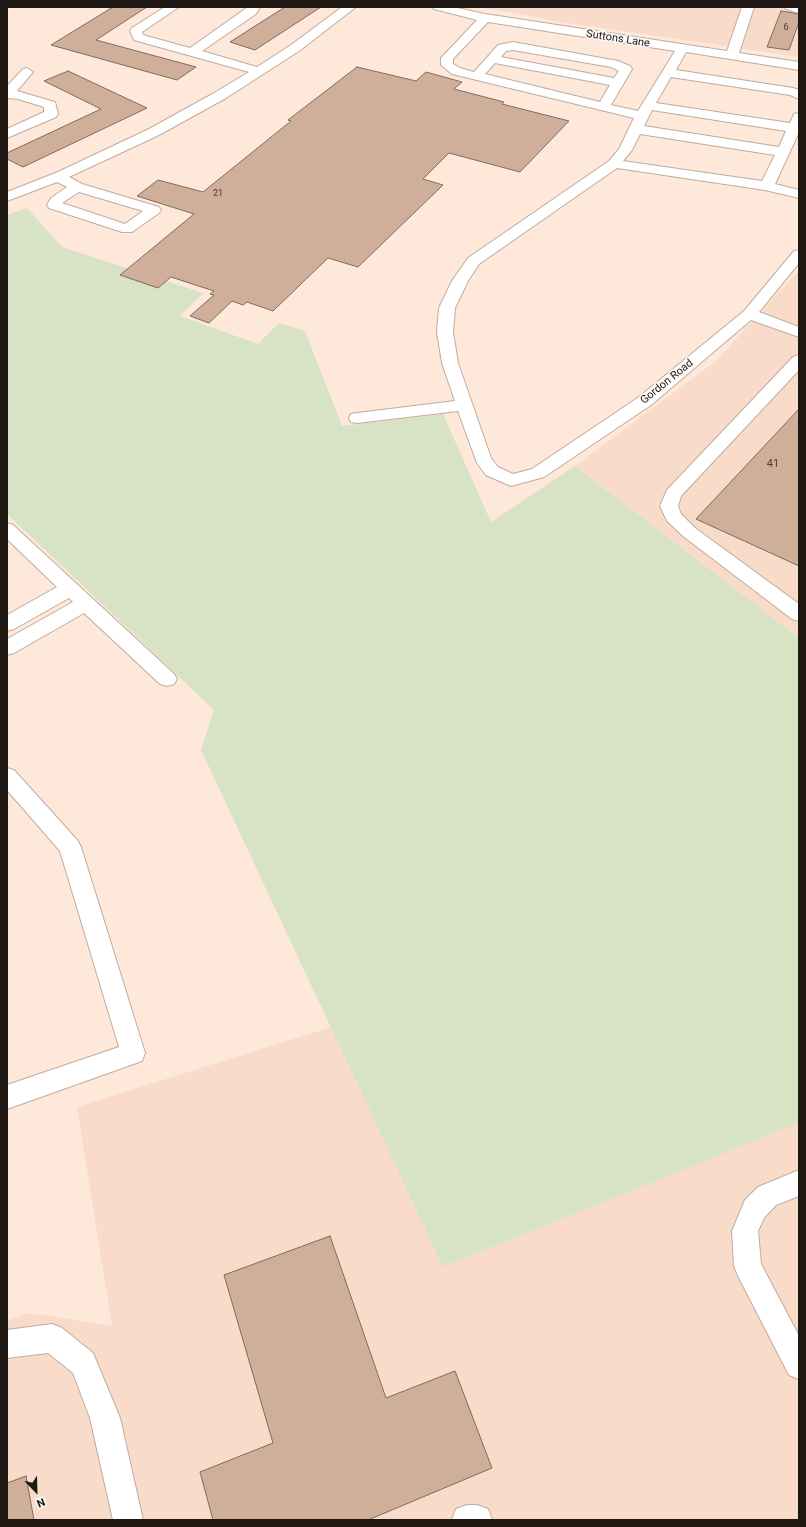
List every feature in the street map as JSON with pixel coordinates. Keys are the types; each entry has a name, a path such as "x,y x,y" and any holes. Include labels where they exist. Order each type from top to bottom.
{"street":[{"path":"172,7 136,30 138,37 259,71"},
{"path":"192,52 252,11 254,7"},
{"path":"7,197 58,177 154,132 259,71 295,48 350,7"},
{"name":"Suttons Lane","path":"438,7 485,18 799,66"},
{"path":"732,56 748,7"},
{"path":"790,7 799,8"},
{"path":"485,18 447,58 447,65 456,71 784,152"},
{"path":"477,76 502,48 513,46 614,64 626,69 603,107"},
{"path":"357,418 465,405 450,363 445,332 447,308 460,282 473,261 614,164 625,150 642,117 682,49"},
{"path":"492,59 618,83"},
{"path":"7,94 27,72"},
{"path":"668,74 794,92 799,95"},
{"path":"7,94 18,95 50,106 51,114 7,134"},
{"path":"642,117 797,123 770,182 765,186"},
{"path":"614,164 765,186 799,194"},
{"path":"58,177 77,187 154,210 127,229 54,205 56,201 77,187"},
{"name":"Gordon Road","path":"465,405 483,459 492,471 511,480 538,473 645,401 750,314 799,254"},
{"path":"750,314 799,332"},
{"path":"799,360 673,494 669,506 673,517 682,526 799,614"},
{"path":"7,529 167,679"},
{"path":"7,624 71,588"},
{"path":"7,648 86,603"},
{"path":"7,776 70,847 133,1053 7,1097"},
{"path":"799,1183 767,1196 754,1209 745,1231 748,1266 799,1365"},
{"path":"7,1344 52,1338 83,1363 105,1418 128,1520"},
{"path":"467,1520 477,1520"}],"shaded area":[{"path":"480,7 799,7 799,57 561,22"},
{"path":"799,270 799,638 575,466 715,362"},
{"path":"331,1027 443,1267 799,1123 799,1520 7,1520 7,1321 29,1313 112,1326 77,1107"}],"green space":[{"path":"27,208 62,247 203,293 180,316 258,344 279,323 305,331 342,426 443,414 491,522 575,466 799,638 799,1123 443,1267 201,750 214,710 7,514 7,215"}],"building":[{"path":"113,7 147,7 96,40 196,67 177,80 51,45"},
{"path":"285,7 321,7 255,50 230,42"},
{"path":"781,11 799,14 799,22 789,50 767,47"},
{"path":"357,67 416,81 426,72 462,82 454,89 504,102 502,104 569,121 520,172 449,153 423,179 443,185 358,267 328,258 273,311 247,302 243,305 232,301 209,323 190,316 214,295 210,294 214,291 171,277 158,288 120,275 194,214 137,196 158,180 203,192 291,121 288,120"},
{"path":"68,71 147,108 23,167 7,159 7,153 101,109 44,81"},
{"path":"799,409 799,566 696,519"},
{"path":"330,1236 386,1398 455,1371 492,1468 368,1520 213,1520 200,1472 273,1443 224,1275"},
{"path":"26,1476 34,1520 7,1520 7,1483"}]}
